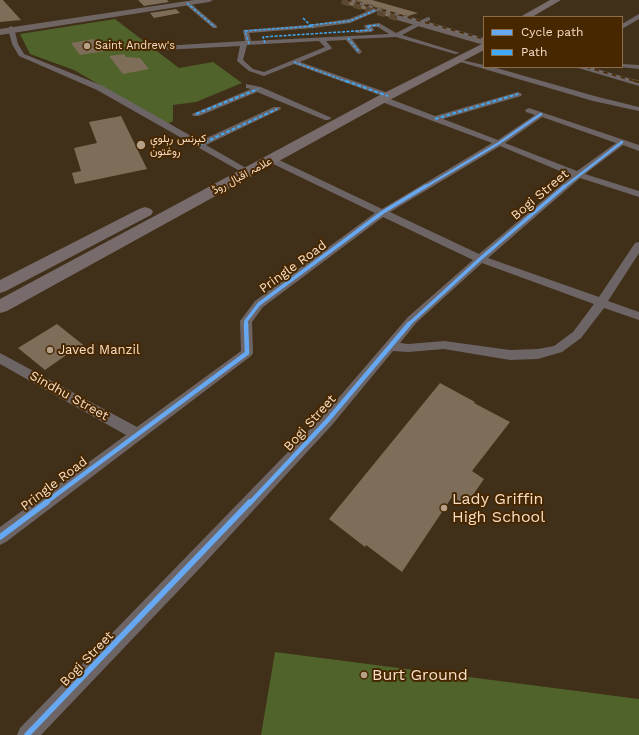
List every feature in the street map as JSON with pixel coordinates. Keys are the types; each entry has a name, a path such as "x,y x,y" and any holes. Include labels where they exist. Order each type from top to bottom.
{"main road":[{"path":"0,31 209,0"},
{"path":"527,16 557,0"},
{"path":"410,14 483,39"},
{"path":"400,18 483,39"},
{"name":"علامہ اقبال روڈ","path":"0,287 163,203 242,169 272,160 382,96 458,56 483,39"},
{"name":"علامہ اقبال روڈ","path":"0,307 242,169 328,118 382,96"}],"street":[{"path":"189,2 215,27"},
{"path":"321,39 329,48 264,74 251,70 240,61 246,44 245,31 350,20 362,17 376,10"},
{"path":"623,26 639,16"},
{"path":"303,18 312,25 315,34"},
{"path":"162,48 396,35 428,19"},
{"path":"265,43 262,37 371,30 367,26 379,25 396,35 458,56 483,67"},
{"path":"11,29 15,44 21,55 100,88 242,169"},
{"path":"348,38 358,52"},
{"path":"294,62 578,175 639,194"},
{"path":"623,66 639,67"},
{"path":"488,68 596,99 639,109"},
{"path":"582,68 639,84"},
{"path":"607,68 639,77"},
{"path":"250,86 328,118"},
{"path":"196,114 258,89"},
{"path":"435,119 518,94"},
{"path":"199,145 277,109"},
{"path":"529,110 639,148"},
{"name":"Pringle Road","path":"0,537 247,353 246,321 259,304 383,212 499,143 541,114"},
{"name":"Bogi Street","path":"27,735 206,550 327,421 412,320 480,259 578,175 622,142"},
{"path":"272,160 480,259 639,316"},
{"path":"391,346 408,348 444,345 510,355 538,354 558,349 577,335 601,303 639,245"},
{"name":"Sindhu Street","path":"0,358 138,434"}],"green space":[{"path":"115,19 179,68 213,62 242,83 196,102 173,105 173,121 167,124 74,70 30,54 20,34"},
{"name":"Burt Ground","path":"275,652 639,699 639,735 261,735"}],"building":[{"path":"0,0 3,0 21,20 0,22"},
{"path":"138,0 167,0 169,2 144,6"},
{"path":"343,0 372,0 418,13 408,16 397,14 395,19 377,13 380,10 377,7 366,10 342,3"},
{"path":"176,9 180,13 154,18 150,13"},
{"name":"Saint Andrew's","path":"94,39 105,51 80,55 71,43"},
{"path":"124,54 126,57 140,58 149,69 123,74 109,56"},
{"path":"121,116 147,169 75,184 72,173 81,171 74,148 97,143 89,122"},
{"name":"Javed Manzil","path":"57,324 87,348 77,355 72,351 45,370 18,348"},
{"path":"440,383 510,422 472,471 484,479 466,505 452,497 402,572 366,545 365,547 329,519"}],"tunnel":[{"path":"342,0 400,18"}],"railway":[{"path":"347,0 483,39"},
{"path":"589,68 636,81"}],"marked path":[{"path":"187,3 215,27"},
{"path":"311,25 350,21 376,10"},
{"path":"303,18 313,28"},
{"path":"265,43 263,37 371,30 367,26 379,25"},
{"path":"249,44 245,31 313,26"},
{"path":"348,38 359,52"},
{"path":"294,62 388,96"},
{"path":"196,114 258,89"},
{"path":"435,119 518,94"},
{"path":"199,145 277,109"}],"cycle path":[{"path":"0,537 247,353 246,321 259,304 383,212 499,143 541,114"},
{"path":"27,735 195,561 327,421 412,320 480,259 578,175 622,142"}],"place":[{"name":"Saint Andrew's","path":"87,46"},
{"name":"کېرنس رېلوې روغتون","path":"141,145"},
{"name":"Javed Manzil","path":"50,350"},
{"name":"Lady Griffin High School","path":"444,508"},
{"name":"Burt Ground","path":"364,675"}]}
